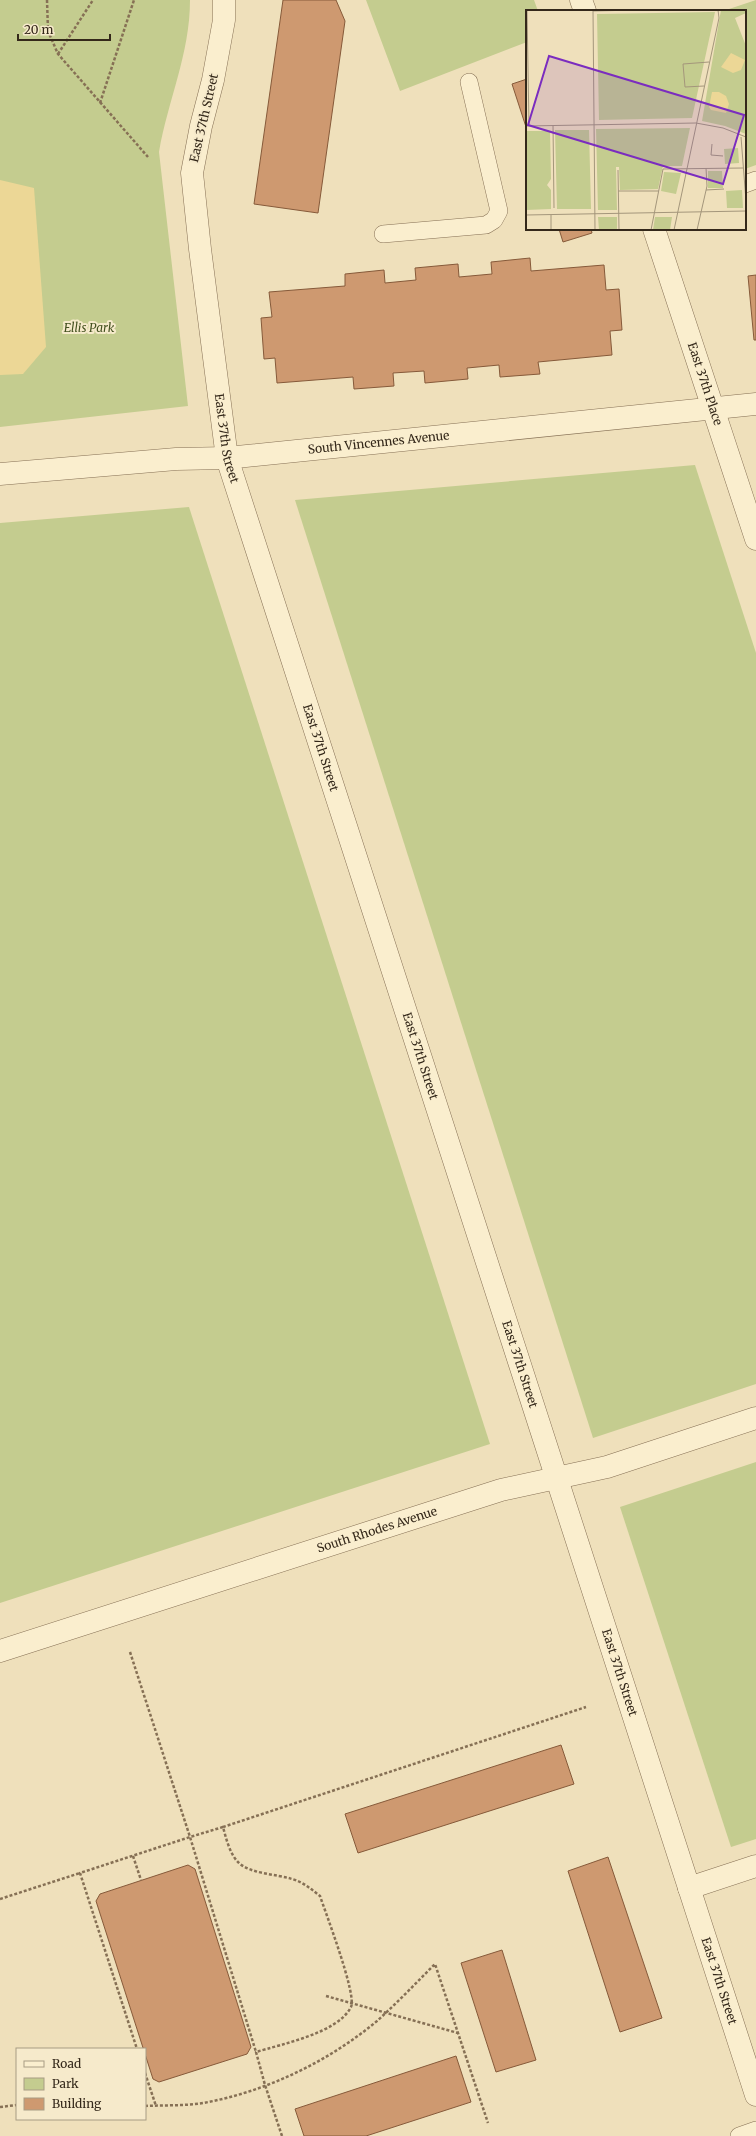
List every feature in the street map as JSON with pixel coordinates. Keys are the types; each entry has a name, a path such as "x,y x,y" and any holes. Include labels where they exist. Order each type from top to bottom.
{"street":[{"name":"East 37th Street","path":"224,0 224,20 213,80 201,126 192,173 200,249 227,458 756,2095"},
{"path":"581,0 585,10"},
{"name":"East 37th Place","path":"654,230 756,539"},
{"name":"South Vincennes Avenue","path":"0,474 176,459 227,458 756,404"},
{"name":"South Rhodes Avenue","path":"0,1651 501,1490 608,1467 756,1418"},
{"path":"689,1888 756,1866"}],"lane":[{"path":"383,234 486,225 494,220 499,211 469,82"},
{"path":"746,184 756,180"},
{"path":"739,2136 756,2130"}],"path":[{"path":"47,0 48,31 58,54 148,157"},
{"path":"58,54 93,0"},
{"path":"100,103 134,0"},
{"path":"130,1652 190,1838 282,2136"},
{"path":"0,1899 586,1708"},
{"path":"223,1826 228,1844 239,1863 258,1872 292,1879 308,1886 320,1896 351,1991 352,2003 340,2020 323,2030 256,2052"},
{"path":"133,1856 141,1880"},
{"path":"80,1873 137,2048"},
{"path":"146,2106 202,2103 265,2085 308,2066 345,2044 385,2012 435,1964 488,2123"},
{"path":"326,1996 459,2034"},
{"path":"146,2076 156,2106"},
{"path":"0,2107 16,2105"}],"green space":[{"name":"Ellis Park","path":"0,0 190,0 189,20 183,58 159,152 188,406 0,427"},
{"path":"366,0 534,0 538,10 526,10 526,42 400,91"},
{"path":"756,0 756,165 746,169 746,10 726,10"},
{"path":"695,465 756,653 756,1384 593,1438 295,500"},
{"path":"189,507 490,1444 0,1603 0,523"},
{"path":"756,1462 756,1839 731,1847 620,1507"}],"sand":[{"path":"0,180 34,188 46,347 23,374 0,375"}],"building":[{"path":"283,0 336,0 345,21 318,213 254,204"},
{"path":"526,79 526,127 512,84"},
{"path":"559,230 591,230 592,233 563,242"},
{"path":"530,258 531,271 604,265 606,290 619,289 622,330 610,331 612,355 538,362 540,374 500,377 499,365 467,368 468,379 425,383 424,371 393,373 394,386 354,389 353,377 277,383 275,358 264,359 261,318 272,317 269,292 345,286 345,274 384,270 385,283 416,280 415,268 458,264 459,277 492,274 491,262"},
{"path":"756,275 756,340 754,340 748,276"},
{"path":"561,1745 574,1784 358,1853 345,1814"},
{"path":"608,1857 662,2018 620,2032 568,1871"},
{"path":"188,1865 195,1869 251,2047 247,2054 159,2082 153,2079 146,2057 146,2048 143,2048 96,1901 100,1894"},
{"path":"502,1950 536,2060 496,2072 461,1963"},
{"path":"456,2056 471,2102 366,2136 304,2136 295,2109"}]}
